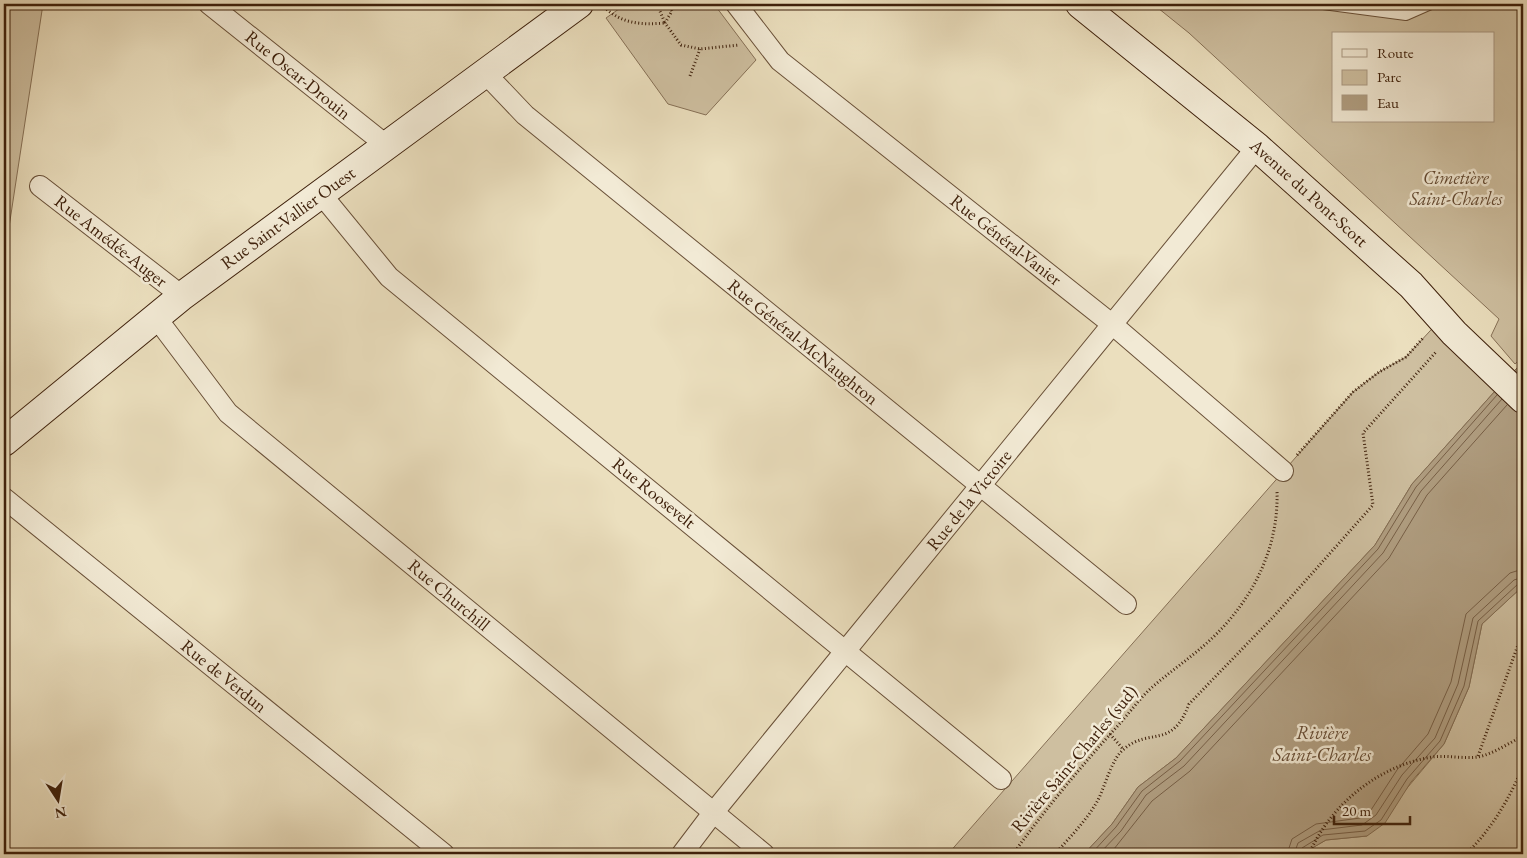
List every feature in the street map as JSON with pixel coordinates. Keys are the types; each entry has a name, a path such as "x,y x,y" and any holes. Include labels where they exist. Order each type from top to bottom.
{"street":[{"name":"Rue Oscar-Drouin","path":"209,4 386,145"},
{"name":"Rue Saint-Vallier Ouest","path":"4,442 155,316 579,4"},
{"name":"Rue Général-Vanier","path":"736,4 780,61 1113,325 1283,471"},
{"name":"Avenue du Pont-Scott","path":"1080,4 1257,147 1411,285 1447,326 1523,399"},
{"name":"Rue Général-McNaughton","path":"486,74 525,115 1126,604"},
{"name":"Rue de la Victoire","path":"682,854 712,813 1257,147"},
{"name":"Rue Amédée-Auger","path":"40,186 182,296"},
{"name":"Rue Roosevelt","path":"321,194 389,277 1001,779"},
{"name":"Rue Churchill","path":"155,316 228,413 764,854"},
{"name":"Rue de Verdun","path":"4,498 444,854"}],"lane":[{"path":"1326,4 1406,15 1431,4"}],"path":[{"path":"601,4 614,16 638,25 665,23"},
{"path":"661,4 659,9 665,23 681,45 700,49 740,45 759,33"},
{"path":"665,23 672,11 668,4"},
{"path":"690,76 700,49"},
{"path":"1055,854 1098,800 1123,749 1142,740 1168,734 1184,719 1189,704 1275,615 1373,505 1363,433 1447,326"},
{"name":"Rivière Saint-Charles (sud)","path":"1013,854 1051,803 1149,690 1209,641 1237,612 1264,569 1273,540 1278,510 1276,482 1283,471 1353,392 1379,372 1406,357 1447,326"},
{"path":"1478,757 1523,631"},
{"path":"1110,734 1123,749"},
{"path":"1309,854 1317,836 1338,807 1381,775 1400,766 1433,757 1478,757 1523,736"},
{"path":"1466,854 1477,843 1498,815 1523,766"}],"green space":[{"path":"4,4 43,4 4,260"},
{"path":"626,4 714,4 756,60 706,115 668,104 606,18"},
{"name":"Cimetière Saint-Charles","path":"1153,4 1523,4 1523,357 1515,364 1491,336 1499,319 1189,33"},
{"path":"1441,319 1504,381 1412,484 1375,545 1176,758 1138,787 1112,824 1084,854 948,854 1353,392 1379,372 1406,357"},
{"path":"1523,586 1523,854 1302,854 1326,840 1367,836 1444,744 1469,687 1482,624"}],"water":[{"name":"Rivière Saint-Charles","path":"1523,362 1523,586 1482,624 1469,687 1444,744 1411,782 1385,823 1367,836 1326,840 1302,854 1084,854 1112,824 1138,787 1176,758 1375,545 1412,484"}]}
